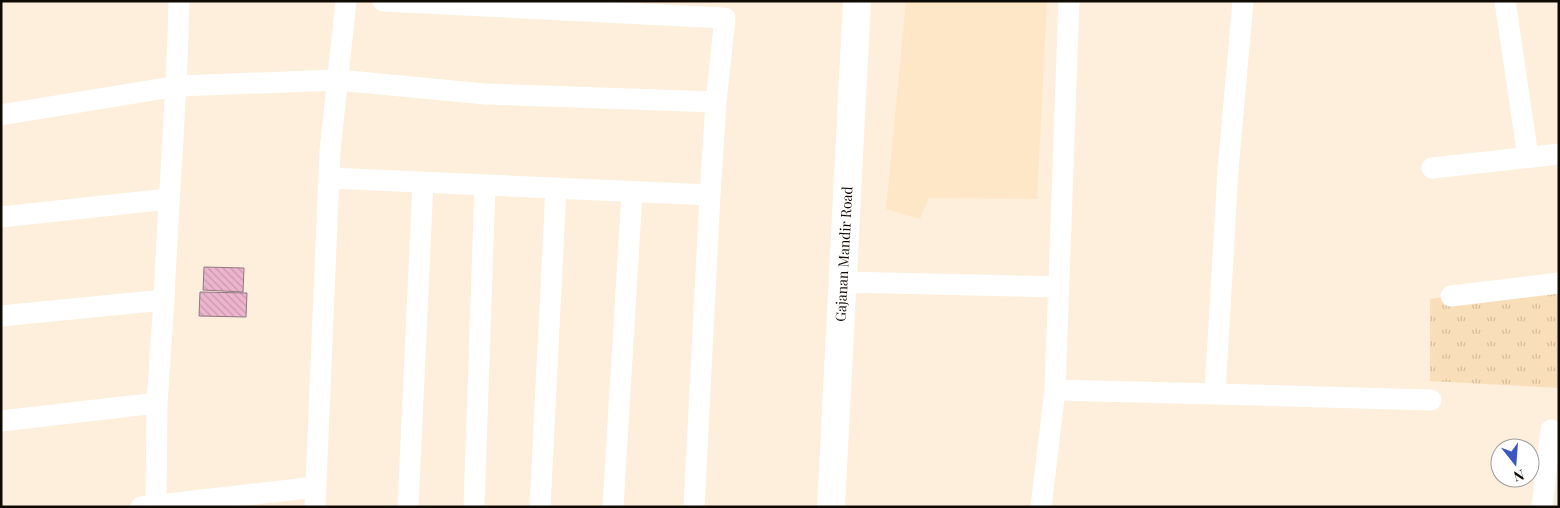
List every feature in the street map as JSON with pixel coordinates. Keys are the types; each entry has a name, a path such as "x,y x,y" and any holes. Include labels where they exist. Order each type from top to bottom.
{"street":[{"path":"179,1 178,86 168,199 164,300 149,506 315,497 329,178 346,1"},
{"path":"383,1 725,18 716,102 710,195 694,507"},
{"name":"Gajanan Mandir Road","path":"831,507 857,1"},
{"path":"1041,507 1055,390 1069,1"},
{"path":"1215,394 1228,170 1242,1"},
{"path":"1505,1 1528,157"},
{"path":"1,114 178,86 338,80 485,94 716,102"},
{"path":"1432,168 1559,154"},
{"path":"329,178 710,195"},
{"path":"408,507 423,182"},
{"path":"474,507 485,185"},
{"path":"540,507 556,188"},
{"path":"613,507 632,192"},
{"path":"1,217 168,199"},
{"path":"842,282 1058,287"},
{"path":"1451,296 1559,283"},
{"path":"1,316 164,300"},
{"path":"1055,390 1431,400"},
{"path":"1,422 156,403"},
{"path":"1542,507 1551,430"}],"shaded area":[{"path":"906,1 1047,1 1037,199 929,198 920,219 886,209"}],"green space":[{"path":"1559,282 1559,388 1430,381 1430,299"}],"building":[{"path":"204,267 244,268 243,292 203,290"},
{"path":"200,292 247,293 246,317 199,316"}]}
